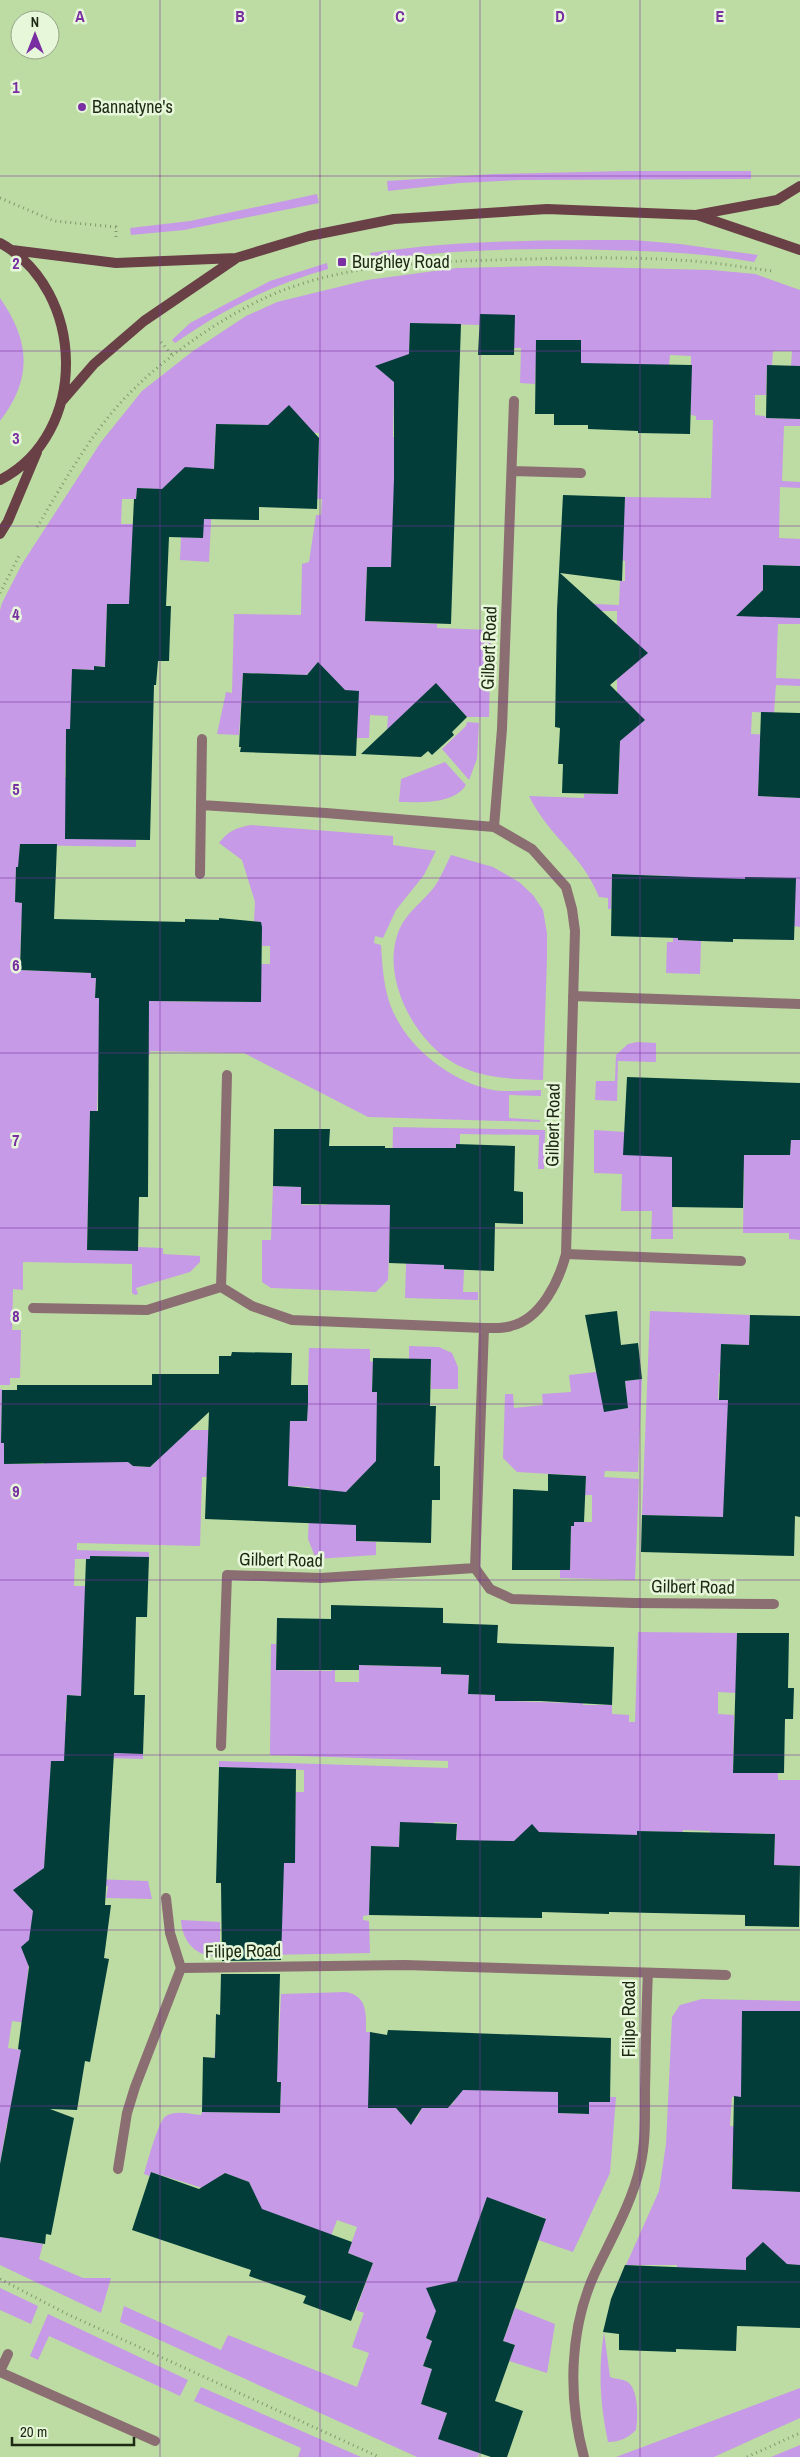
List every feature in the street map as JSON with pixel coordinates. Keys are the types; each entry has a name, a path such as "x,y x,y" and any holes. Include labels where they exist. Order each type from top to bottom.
{"main road":[{"path":"12,250 116,263 236,258 309,236 394,219 547,209 696,214 777,200 800,186"},
{"path":"696,214 800,250"},
{"path":"0,243 12,250 40,277 60,314 68,359 62,401 50,429 37,451 8,521 0,534"},
{"path":"62,401 94,364 144,321 236,258"},
{"path":"0,480 37,451"}],"street":[{"name":"Gilbert Road","path":"494,827 502,729 514,401"},
{"path":"512,471 581,474"},
{"path":"200,874 202,739"},
{"name":"Gilbert Road","path":"201,805 326,812 494,827 532,849 566,887 572,909 575,932 566,1254 560,1277 548,1296 532,1314 512,1326 484,1328 292,1320 252,1306 221,1287"},
{"path":"573,996 800,1004"},
{"path":"33,1308 147,1310 221,1287 227,1075"},
{"path":"566,1254 741,1261"},
{"path":"475,1568 484,1328"},
{"name":"Gilbert Road","path":"221,1746 227,1575 321,1578 475,1568 490,1589 512,1600 774,1604"},
{"name":"Filipe Road","path":"118,2169 127,2112 181,1968 170,1933 166,1898"},
{"name":"Filipe Road","path":"181,1968 405,1965 648,1973 642,2160 614,2236 593,2277 584,2303 575,2352 573,2406 584,2457"},
{"path":"648,1973 726,1975"},
{"path":"8,2354 0,2372 155,2441"}],"path":[{"path":"0,198 54,221 116,228"},
{"path":"32,535 112,411 136,386 172,354 256,302 290,287 368,268 408,263 544,259 693,261 782,272"},
{"path":"0,593 7,575 22,551"},
{"path":"0,2279 75,2318 379,2457"},
{"path":"747,2457 800,2434"}],"shaded area":[{"path":"751,171 751,179 520,180 460,183 388,191 387,181 494,174"},
{"path":"317,194 319,203 184,230 131,235 130,228 190,221"},
{"path":"633,240 680,244 758,255 754,262 718,256 681,253 577,249 518,249 460,252 372,260 370,253 469,243"},
{"path":"327,263 328,269 287,282 248,299 175,343 172,340 190,323 270,281"},
{"path":"545,266 712,270 755,274 800,290 800,366 791,366 792,351 773,351 772,365 767,365 766,395 755,395 755,415 765,416 766,418 800,419 800,426 784,426 782,481 800,482 800,488 780,487 779,538 800,539 800,566 763,565 763,588 774,589 774,593 760,592 754,599 754,607 800,618 800,624 778,624 776,678 800,679 800,686 776,685 774,713 752,712 751,734 774,735 768,775 759,775 758,796 800,798 800,927 794,926 795,878 745,877 743,923 680,878 678,940 701,941 700,974 666,973 667,942 673,942 674,920 668,919 669,876 612,874 611,909 608,909 608,898 599,897 584,869 546,823 529,796 584,798 584,794 618,794 620,741 639,715 632,707 617,707 617,611 572,611 572,603 619,605 620,581 625,581 625,561 620,560 625,497 711,498 713,420 696,420 696,416 691,415 691,356 670,355 669,366 580,409 581,340 537,340 535,384 520,383 521,348 514,348 480,314 480,325 410,323 409,359 443,393 394,392 393,437 445,439 441,569 367,567 365,621 437,624 437,628 491,630 489,717 467,717 436,684 387,730 388,716 370,715 369,738 356,738 330,690 313,669 306,675 243,673 239,735 217,734 226,692 232,693 234,614 301,615 302,564 309,562 316,515 321,515 322,499 317,499 319,433 299,432 293,410 284,410 278,416 277,443 262,425 216,424 209,562 180,560 181,537 203,538 176,490 137,488 136,499 122,499 121,524 134,524 130,594 160,605 107,604 105,659 143,660 143,668 95,666 94,670 72,669 88,730 66,729 65,777 85,777 136,840 136,847 20,845 19,860 37,868 16,867 15,902 25,903 21,925 20,970 91,973 91,978 96,978 95,998 140,999 153,994 159,1001 200,1002 208,995 218,1001 260,1002 261,964 270,964 270,946 262,946 260,922 254,921 255,902 242,860 219,843 233,831 250,825 393,836 393,845 436,851 424,875 396,910 383,938 375,936 374,943 381,945 387,994 401,1027 425,1055 455,1076 471,1084 494,1090 541,1090 541,1096 509,1095 509,1118 540,1120 540,1122 368,1117 244,1053 150,1051 149,1057 99,1057 97,1111 90,1111 87,1249 163,1248 163,1254 200,1256 200,1262 190,1272 136,1288 138,1294 135,1295 132,1293 132,1264 23,1262 23,1290 13,1289 12,1330 21,1330 20,1378 10,1378 10,1385 0,1385 0,610 2,603 22,564 101,442 142,391 193,351 246,316 277,302 367,280 457,268"},
{"path":"0,298 17,329 22,344 24,360 18,390 0,421"},
{"path":"467,722 479,723 477,759 469,780 442,749 466,726"},
{"path":"445,762 466,785 460,791 453,796 436,801 399,802 401,779"},
{"path":"451,855 493,867 519,882 533,895 543,910 547,933 547,958 543,1080 503,1078 464,1068 448,1059 432,1046 407,1012 394,972 394,952 398,933 405,919 435,886"},
{"path":"637,1042 656,1043 656,1062 618,1061 617,1101 595,1100 596,1081 615,1081 616,1055 628,1044"},
{"path":"393,1127 545,1130 544,1169 538,1169 539,1135 460,1134 460,1144 456,1144 444,1269 464,1270 463,1292 478,1292 478,1300 405,1298 407,1234 392,1226 390,1227 388,1280 376,1292 271,1288 262,1282 262,1240 271,1240 273,1186 301,1187 302,1205 326,1205 392,1183"},
{"path":"594,1130 766,1141 766,1155 790,1155 791,1140 800,1140 800,1240 789,1239 789,1233 743,1233 744,1170 672,1169 673,1239 651,1239 652,1211 621,1211 622,1174 594,1173"},
{"path":"650,1311 750,1315 749,1345 721,1344 741,1373 719,1373 718,1399 728,1400 795,1519 642,1515"},
{"path":"409,1346 439,1347 452,1353 458,1367 458,1389 431,1389 431,1359 409,1359"},
{"path":"309,1348 370,1349 370,1361 373,1362 372,1392 387,1392 376,1467 357,1509 356,1541 376,1542 376,1555 316,1559 308,1539 310,1487 240,1484 290,1421 307,1421"},
{"path":"596,1372 626,1388 625,1381 642,1379 638,1472 605,1471 604,1477 639,1479 635,1580 560,1578 560,1570 570,1570 571,1526 574,1526 574,1522 592,1522 592,1495 585,1495 586,1476 517,1472 503,1458 505,1394 513,1394 514,1408 543,1405 542,1394 571,1392 569,1375"},
{"path":"0,1389 2,1389 1,1443 4,1443 5,1464 44,1464 45,1443 128,1444 128,1462 133,1466 150,1467 155,1463 155,1430 211,1430 211,1477 202,1477 200,1546 77,1543 77,1550 149,1552 149,1557 91,1556 90,1559 75,1559 74,1586 90,1586 81,1696 67,1695 65,1721 143,1754 143,1759 109,1758 108,1763 51,1761 49,1813 98,1822 47,1820 44,1872 94,1879 148,1881 152,1899 106,1898 108,1886 46,1878 45,1881 28,1879 20,1885 20,1897 97,1938 23,1945 25,1957 29,1961 26,1990 88,1999 34,2024 12,2021 8,2048 28,2051 20,2060 61,2132 7,2123 0,2164"},
{"path":"638,1632 737,1633 736,1693 718,1692 718,1714 734,1715 733,1773 778,1773 778,1780 800,1780 800,1866 774,1865 775,1834 747,1833 745,1898 709,1851 710,1831 683,1830 681,1901 670,1832 638,1831 637,1845 617,1912 609,1912 583,1833 560,1833 518,1841 456,1849 457,1823 434,1822 431,1911 400,1822 399,1847 371,1846 369,1915 363,1916 363,1920 369,1921 370,1953 214,1956 200,1953 190,1945 184,1934 181,1920 220,1922 220,1946 281,1948 281,1862 295,1863 295,1832 223,1831 295,1823 296,1792 304,1792 304,1770 219,1767 219,1761 448,1768 448,1761 270,1755 271,1644 276,1644 276,1670 332,1671 332,1664 335,1664 335,1682 359,1682 359,1665 441,1667 441,1674 469,1675 468,1694 495,1695 509,1701 568,1703 583,1688 583,1705 612,1705 612,1714 629,1715 629,1722 635,1722"},
{"path":"346,1992 353,1994 362,2002 365,2013 366,2032 370,2032 401,2108 401,2114 405,2119 416,2119 421,2110 422,2038 433,2102 440,2108 448,2108 454,2102 454,2089 497,2041 497,2091 548,2091 558,2044 558,2113 589,2114 589,2102 610,2102 610,2097 616,2097 610,2173 573,2252 538,2240 545,2218 487,2198 448,2309 426,2338 432,2341 423,2366 481,2388 429,2379 421,2404 447,2413 439,2439 479,2453 478,2457 417,2457 120,2322 124,2306 221,2350 228,2335 357,2387 369,2353 352,2347 364,2313 356,2310 373,2263 348,2253 357,2227 337,2220 328,2244 247,2205 253,2190 249,2182 225,2173 217,2178 212,2191 151,2172 150,2176 144,2174 160,2126 166,2116 170,2114 201,2115 202,2112 280,2113 281,2082 268,2081 214,2058 215,2053 278,2055 281,1994"},
{"path":"702,1999 800,2001 800,2011 743,2097 732,2097 730,2126 798,2130 732,2157 732,2189 800,2192 800,2265 776,2264 745,2314 737,2313 738,2270 711,2269 676,2337 677,2265 627,2265 625,2288 614,2292 659,2191 666,2144 672,2017 680,2005"},
{"path":"0,2237 43,2244 39,2259 83,2278 111,2278 101,2313 0,2265"},
{"path":"0,2288 38,2306 31,2324 0,2310"},
{"path":"515,2308 555,2324 547,2373 509,2361 515,2345 503,2341"},
{"path":"48,2314 188,2380 180,2396 49,2336 38,2360 30,2356"},
{"path":"604,2332 610,2377 626,2381 630,2384 637,2403 636,2430 624,2439 612,2442 608,2442 602,2401 601,2360"},
{"path":"201,2387 361,2457 298,2457 301,2448 194,2401"},
{"path":"800,2388 800,2418 714,2457 616,2457"},
{"path":"800,2445 800,2457 771,2457"}],"building":[{"path":"480,314 515,315 514,355 478,355"},
{"path":"410,323 461,324 451,624 365,621 367,567 391,567 394,479 394,382 375,366 409,354"},
{"path":"536,340 581,340 581,363 692,365 690,434 638,433 638,431 588,429 588,425 554,425 554,414 535,414"},
{"path":"767,365 800,366 800,419 766,418"},
{"path":"289,405 319,438 317,509 259,507 259,520 204,519 203,538 169,537 166,606 171,606 169,661 158,661 156,685 154,685 150,840 65,839 66,729 70,729 72,669 94,670 94,666 105,667 107,604 129,604 134,499 136,499 137,488 162,489 185,467 214,469 216,424 268,425"},
{"path":"563,495 625,497 622,581 560,573 648,653 610,685 645,720 620,741 618,794 562,793 563,764 558,764 560,728 555,727 557,610"},
{"path":"763,565 800,566 800,618 736,616 763,590"},
{"path":"318,662 345,690 359,691 356,756 240,752 243,673 307,675"},
{"path":"436,683 467,717 452,732 454,735 432,755 428,751 421,757 361,754"},
{"path":"761,712 800,713 800,798 758,796"},
{"path":"20,844 57,844 54,919 185,922 185,919 219,920 219,918 261,922 261,1002 149,1001 148,1197 139,1197 138,1251 87,1250 90,1111 98,1111 99,998 95,998 96,978 91,978 91,973 20,970 22,903 15,902 16,867 18,867"},
{"path":"612,874 745,879 745,877 796,878 794,940 733,939 733,942 611,936"},
{"path":"627,1077 800,1083 800,1140 791,1140 790,1155 744,1155 743,1208 672,1207 672,1157 623,1155"},
{"path":"274,1129 330,1129 329,1146 456,1148 456,1144 515,1146 514,1191 523,1192 523,1224 495,1223 494,1271 444,1269 444,1265 389,1263 390,1205 301,1204 301,1187 273,1186"},
{"path":"617,1311 621,1345 638,1343 642,1379 625,1381 628,1408 604,1412 585,1315"},
{"path":"750,1315 800,1316 800,1517 795,1516 794,1556 641,1552 642,1515 723,1517 728,1400 719,1400 721,1344 749,1345"},
{"path":"232,1352 292,1353 291,1385 308,1385 308,1404 307,1421 290,1421 288,1486 346,1492 376,1461 377,1392 372,1392 373,1358 431,1359 430,1406 436,1406 434,1466 440,1466 440,1500 432,1500 431,1543 356,1541 356,1525 205,1519 209,1412 150,1467 133,1466 128,1462 4,1464 4,1443 1,1443 2,1390 17,1390 17,1385 152,1385 152,1374 219,1374 219,1356 231,1356"},
{"path":"548,1474 586,1476 584,1522 574,1522 574,1526 571,1526 570,1570 512,1570 513,1489 548,1491"},
{"path":"90,1556 149,1557 147,1617 136,1617 134,1695 145,1695 143,1754 114,1753 105,1905 111,1905 104,1958 109,1959 90,2062 85,2061 77,2110 50,2109 74,2118 51,2235 46,2234 45,2244 0,2237 0,2164 21,2050 18,2049 29,1967 21,1947 29,1940 33,1911 13,1890 44,1868 51,1761 64,1761 67,1695 81,1696 86,1559 90,1559"},
{"path":"331,1605 443,1608 443,1623 498,1625 497,1643 614,1647 612,1705 540,1701 495,1701 495,1695 468,1694 469,1675 441,1674 441,1667 359,1665 359,1670 276,1670 277,1618 331,1619"},
{"path":"737,1633 789,1633 788,1688 794,1688 793,1719 785,1719 784,1773 733,1773"},
{"path":"219,1767 296,1769 295,1863 284,1863 281,1960 222,1961 221,1883 216,1883"},
{"path":"400,1822 457,1824 456,1840 514,1841 532,1824 539,1832 637,1835 637,1831 775,1834 774,1865 800,1866 799,1927 745,1926 745,1915 542,1912 542,1918 369,1915 371,1846 399,1847"},
{"path":"221,1974 280,1974 277,2082 281,2082 280,2113 202,2112 203,2057 215,2058 216,2014 220,2015"},
{"path":"742,2011 800,2011 800,2192 732,2189 734,2096 741,2097"},
{"path":"388,2030 611,2038 610,2102 589,2102 589,2114 558,2113 558,2092 463,2090 448,2108 422,2108 411,2125 396,2108 368,2108 370,2032 387,2035"},
{"path":"151,2172 199,2189 225,2173 249,2182 262,2209 352,2242 348,2253 373,2263 351,2321 303,2303 306,2296 249,2276 251,2270 132,2230"},
{"path":"487,2197 546,2219 503,2341 515,2345 495,2401 523,2411 507,2457 491,2457 438,2439 447,2413 421,2404 432,2369 423,2366 432,2341 426,2338 436,2311 426,2288 457,2281"},
{"path":"763,2242 787,2264 800,2265 800,2328 737,2326 736,2351 676,2349 676,2352 619,2350 619,2334 603,2332 611,2299 625,2265 746,2270 746,2258"}],"place":[{"name":"Bannatyne's","path":"82,107"},
{"name":"Burghley Road","path":"342,262"}]}
